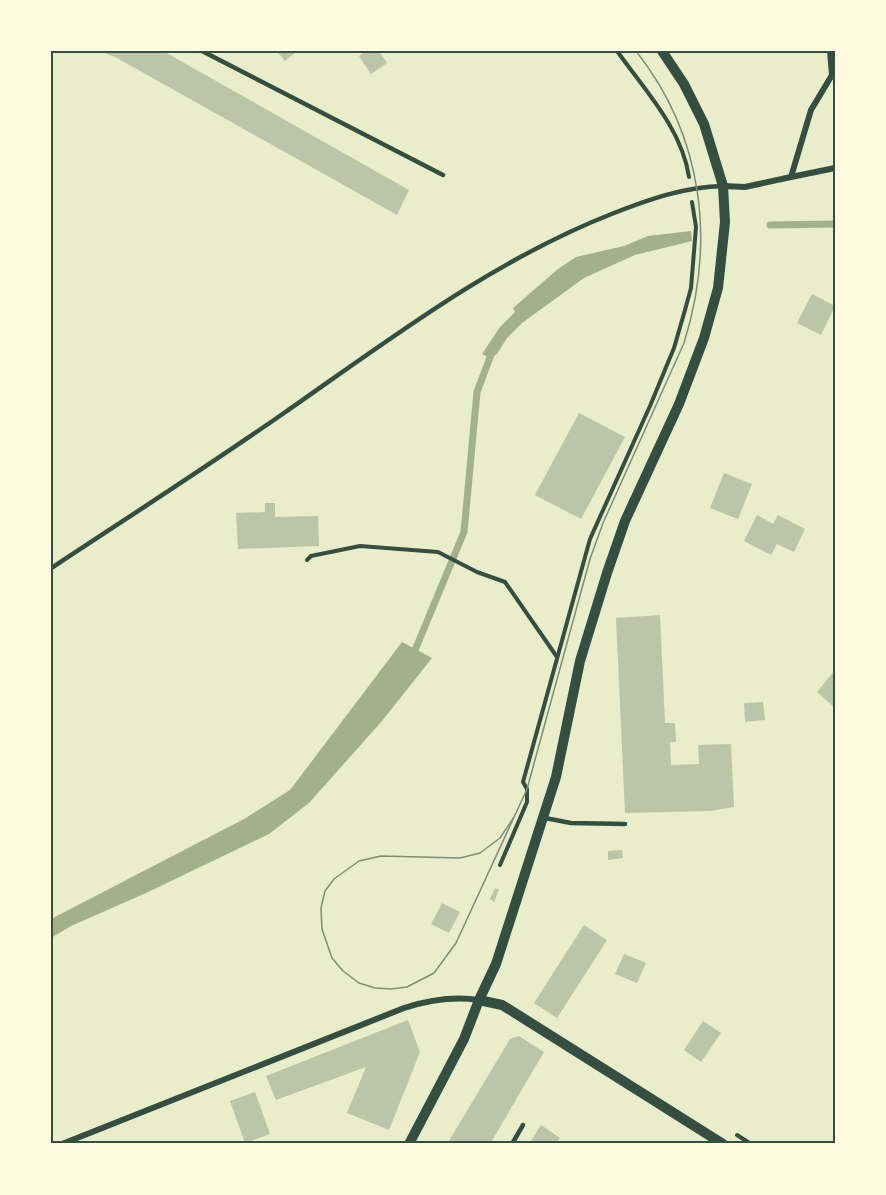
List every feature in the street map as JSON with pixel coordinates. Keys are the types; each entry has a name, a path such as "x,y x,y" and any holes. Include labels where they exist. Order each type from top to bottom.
{"street":[{"path":"409,1144 464,1040 496,964 556,777 580,661 607,573 625,521 679,404 704,338 718,288 726,222 723,186 704,124 684,84 662,51"},
{"path":"790,177 811,110 834,76 830,51"},
{"path":"723,186 745,187 835,168"},
{"path":"62,1144 404,1008 428,1001 462,997 502,1005 723,1144"}],"lane":[{"path":"202,51 442,175"},
{"path":"53,567 197,473 456,294 570,230 655,197 690,189 723,186"},
{"path":"543,817 571,824 626,825"},
{"path":"512,1144 523,1125"}],"path":[{"path":"500,865 527,802 527,789 523,782 590,539 674,348 691,288 696,227 681,145 617,51"},
{"path":"307,560 311,556 360,546 438,552 477,572 505,582 557,657"}],"shaded area":[{"path":"691,231 692,241 635,255 584,278 522,323 507,338 497,354 490,358 482,354 500,327 515,312 513,308 558,269 576,257 624,246 648,236"},
{"path":"402,642 432,658 382,721 309,803 269,834 71,926 51,938 51,919 244,819 290,790"}],"building":[{"path":"100,51 163,51 409,190 397,215 117,58"},
{"path":"277,51 297,51 285,61"},
{"path":"366,51 379,51 387,63 371,74 359,56"},
{"path":"812,294 835,306 821,335 797,323"},
{"path":"579,413 625,437 581,519 535,495"},
{"path":"724,473 752,484 738,519 710,508"},
{"path":"265,503 275,503 275,517 318,516 319,546 238,549 236,513 265,512"},
{"path":"757,515 773,524 778,515 805,529 794,552 777,544 771,555 744,541"},
{"path":"660,615 665,723 675,723 676,742 670,742 671,765 699,764 698,745 731,744 734,807 710,811 625,813 616,618"},
{"path":"835,670 835,708 817,692"},
{"path":"763,702 765,720 745,722 744,703"},
{"path":"622,850 623,858 608,860 608,851"},
{"path":"495,888 499,890 494,902 490,899"},
{"path":"442,903 460,912 449,933 431,924"},
{"path":"584,925 607,940 557,1018 534,1003"},
{"path":"624,954 646,963 637,983 615,974"},
{"path":"408,1020 420,1052 389,1130 347,1113 366,1067 276,1100 266,1076"},
{"path":"703,1021 721,1033 701,1062 684,1050"},
{"path":"519,1036 544,1052 490,1144 447,1144 510,1039"},
{"path":"255,1092 270,1134 245,1143 230,1101"},
{"path":"541,1125 560,1138 556,1144 529,1144"}],"waterway":[{"path":"770,225 835,224"},
{"path":"413,655 464,532 477,392 492,352"}],"tram line":[{"path":"514,817 500,838 480,853 460,858 381,856 359,861 334,879 325,891 321,908 322,929 332,958 343,971 359,983 375,988 391,989 407,987 434,973 456,943 527,789 590,559 603,523 684,343 694,305 699,266 701,228 697,191 689,154 676,118 659,84 636,51"}]}
